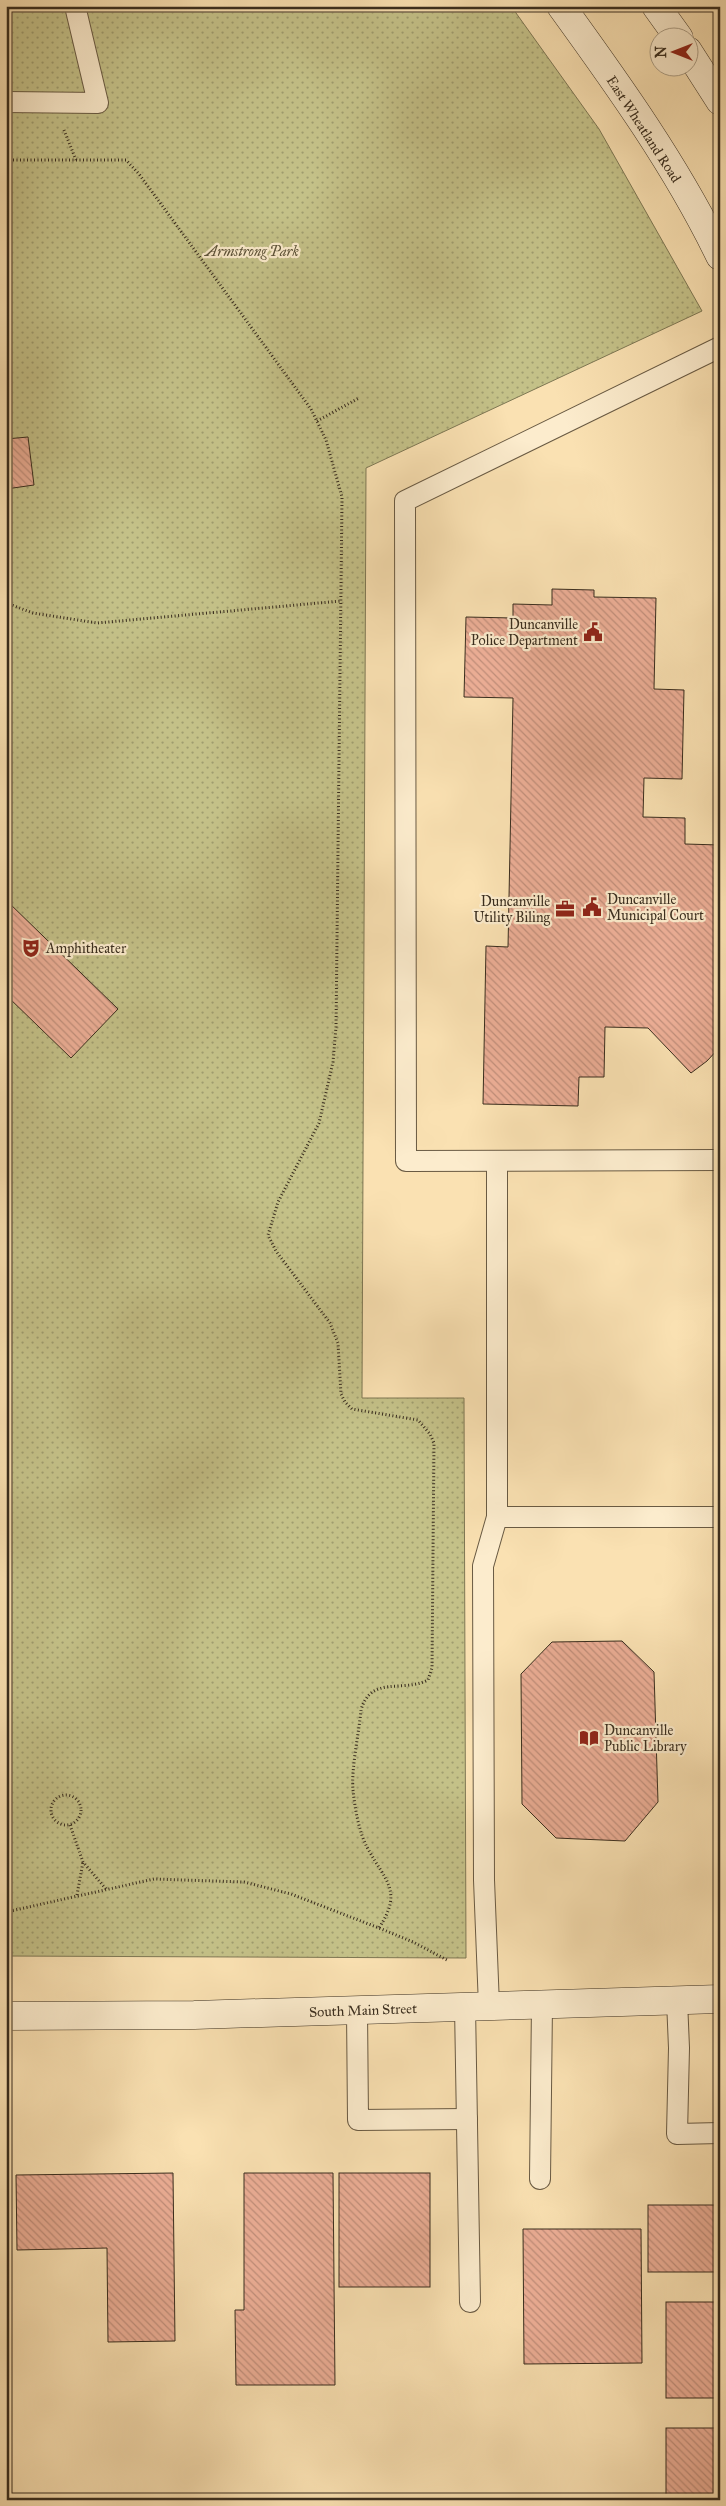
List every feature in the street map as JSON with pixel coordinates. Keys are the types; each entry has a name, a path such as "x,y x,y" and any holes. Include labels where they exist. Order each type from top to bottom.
{"main road":[{"name":"East Wheatland Road","path":"561,6 604,66 669,166 720,256"},
{"path":"656,6 672,28"},
{"path":"698,67 720,101"},
{"name":"South Main Street","path":"6,2016 194,2015 720,1999"}],"lane":[{"path":"6,102 98,102 75,6"},
{"path":"720,347 405,501 406,1161 720,1160"},
{"path":"470,2302 467,2119 477,2006 484,1880 483,1566 497,1517 497,1161"},
{"path":"497,1517 720,1517"},
{"path":"677,2000 677,2134 720,2133"},
{"path":"540,2179 542,2004"},
{"path":"357,2010 358,2120 467,2119"}],"path":[{"path":"6,160 126,160 305,401 326,440 342,497 336,1027 333,1062 319,1123 278,1202 268,1235 276,1251 330,1324 338,1343 341,1394 345,1402 352,1409 418,1420 430,1434 434,1443 432,1668 428,1680 419,1685 387,1686 372,1691 364,1700 361,1710 353,1788 361,1830 367,1848 390,1889 392,1902 390,1912 380,1928"},
{"path":"317,421 359,398"},
{"path":"6,603 33,613 97,623 341,601"},
{"path":"65,1795 72,1796 81,1808 81,1815 76,1822 70,1825 62,1826 51,1816 50,1809 53,1802 65,1795"},
{"path":"70,1825 83,1862 107,1889"},
{"path":"77,1896 82,1878 83,1862"},
{"path":"6,1912 154,1878 244,1882 291,1894 380,1928 447,1960"}],"green space":[{"name":"Armstrong Park","path":"6,6 511,6 599,129 702,311 366,468 362,1398 464,1398 466,1958 6,1956"}],"building":[{"path":"28,437 34,485 6,489 6,439"},
{"path":"552,589 594,590 594,597 656,598 654,689 684,690 682,779 644,778 643,817 685,818 685,844 720,845 720,1047 707,1061 691,1073 648,1028 605,1027 604,1077 579,1077 578,1106 483,1104 486,946 508,947 513,698 464,697 466,617 513,618 513,604 552,605"},
{"name":"Amphitheater","path":"6,900 118,1009 71,1058 6,995"},
{"name":"Duncanville Public Library","path":"622,1641 654,1672 658,1802 625,1841 556,1838 522,1804 521,1674 552,1642"},
{"path":"173,2173 175,2341 108,2342 107,2248 17,2250 16,2175"},
{"path":"244,2173 333,2173 335,2385 236,2385 235,2310 244,2310"},
{"path":"339,2173 430,2173 430,2287 339,2287"},
{"path":"648,2205 720,2205 720,2272 648,2272"},
{"path":"523,2229 641,2229 642,2363 524,2364"},
{"path":"666,2302 720,2302 720,2398 666,2398"},
{"path":"666,2428 720,2428 720,2500 666,2500"}],"place":[{"name":"Duncanville Police Department","path":"593,632"},
{"name":"Duncanville Municipal Court","path":"592,907"},
{"name":"Duncanville Utility Biling","path":"565,909"},
{"name":"Amphitheater","path":"31,948"},
{"name":"Duncanville Public Library","path":"589,1738"}]}
